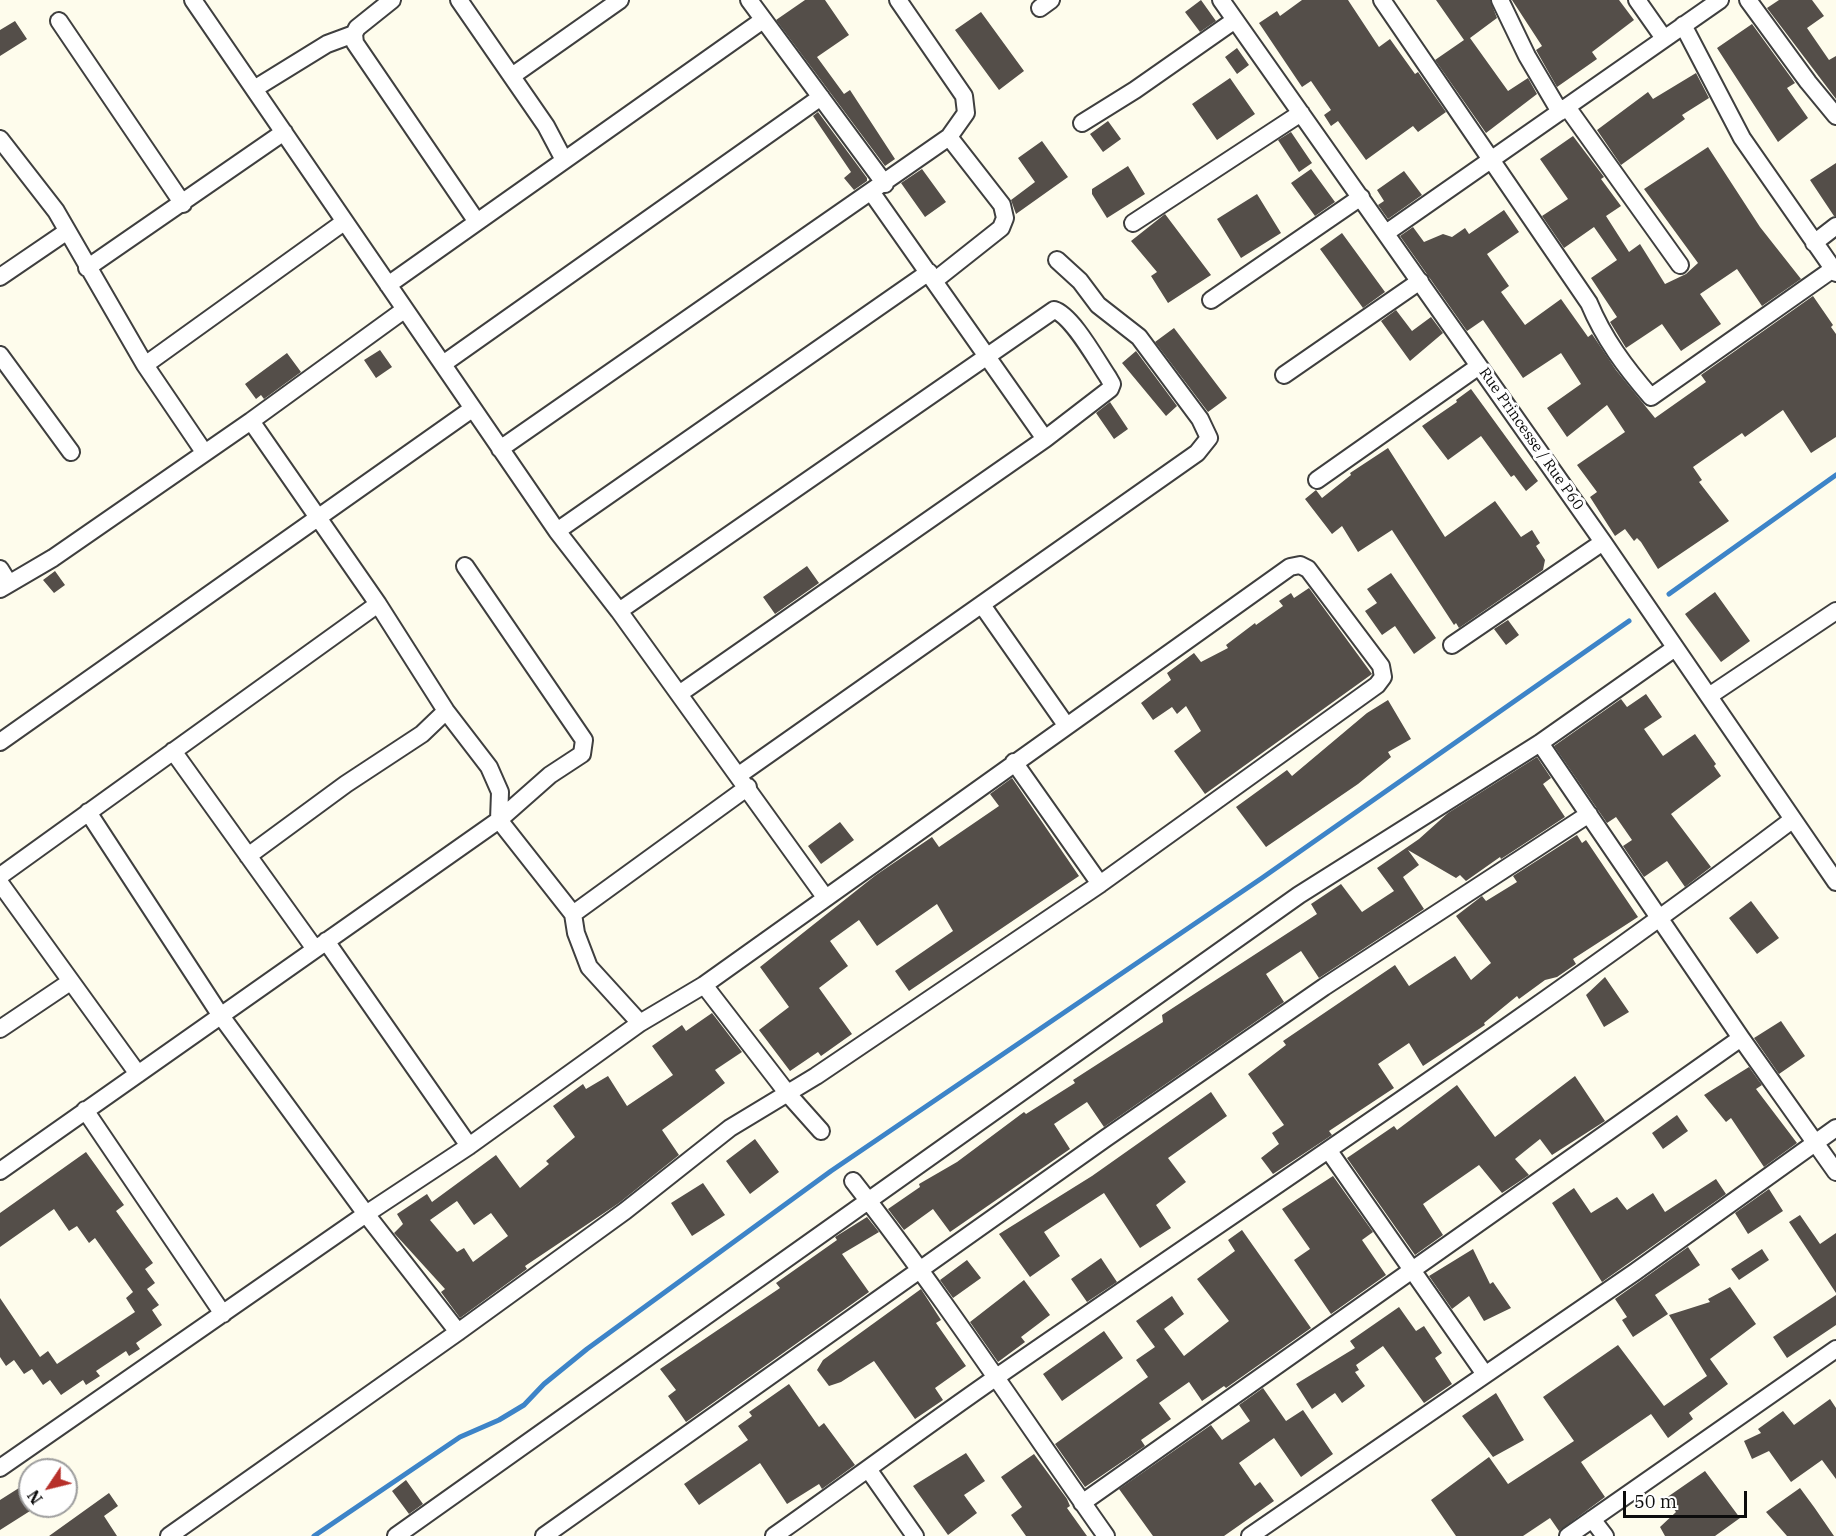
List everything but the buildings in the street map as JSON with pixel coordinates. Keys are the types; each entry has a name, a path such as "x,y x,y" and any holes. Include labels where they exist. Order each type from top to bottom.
{"street":[{"path":"392,0 357,28 354,34 355,43 477,222"},
{"path":"459,0 546,126 564,160"},
{"path":"512,76 620,0"},
{"path":"749,0 821,97 932,277 1045,438"},
{"path":"500,449 949,137 966,113 964,96 898,0"},
{"name":"Rue Princesse / Rue P60","path":"1221,0 1603,543 1836,882"},
{"path":"1382,0 1589,303 1599,328 1622,364 1651,397 1834,271 1742,138 1683,25"},
{"path":"1500,0 1527,56 1563,109 1680,265"},
{"path":"1637,0 1663,38"},
{"path":"1386,233 1720,0"},
{"path":"1748,0 1836,116"},
{"path":"195,1 557,531 619,611 825,897"},
{"path":"388,285 763,20"},
{"path":"1082,123 1135,90 1235,20"},
{"path":"59,21 183,204"},
{"path":"254,89 327,44 354,34"},
{"path":"443,364 821,97"},
{"path":"1133,223 1301,113"},
{"path":"87,268 183,204 284,132"},
{"path":"557,531 1001,228 1005,218 1002,205 949,137"},
{"path":"2,145 56,211 66,232 145,365 204,452"},
{"path":"1211,300 1361,197"},
{"path":"145,365 344,222"},
{"path":"1814,243 1836,226"},
{"path":"0,277 66,232"},
{"path":"573,914 743,781 982,605 1197,453 1209,438 1200,419 1139,337 1098,305 1080,281 1057,260"},
{"path":"1284,375 1420,281"},
{"path":"3,580 53,558 251,421 404,310"},
{"path":"619,611 1054,310 1071,323 1112,384 1110,389 1045,438 679,694"},
{"path":"0,355 71,452"},
{"path":"1317,480 1479,366"},
{"path":"0,742 472,409"},
{"path":"251,421 378,604 446,711 489,767 500,792 499,820 573,914 576,933 589,968 640,1023"},
{"path":"1452,645 1603,543"},
{"path":"0,1468 366,1214 469,1146 640,1023 704,985 1290,567 1300,565 1308,569 1381,666 1383,677 1377,686 1100,884 788,1094 770,1102 730,1128 625,1211 169,1536"},
{"path":"0,1171 499,820 550,775 582,754 584,740 465,566"},
{"path":"0,876 378,604"},
{"path":"982,605 1066,725"},
{"path":"1709,696 1836,611"},
{"path":"396,1536 1299,896 1540,743 1676,648"},
{"path":"249,856 346,784 422,734 446,711"},
{"path":"1540,743 1741,1038 1836,1172"},
{"path":"173,751 249,856 321,945 469,1146"},
{"path":"1014,762 1100,884"},
{"path":"88,812 221,1016 366,1214 458,1332"},
{"path":"544,1536 1324,987 1589,814"},
{"path":"774,1536 998,1376 1329,1151 1660,920 1792,820"},
{"path":"0,883 138,1074"},
{"path":"0,1029 70,982"},
{"path":"704,985 788,1094 821,1131"},
{"path":"1082,1503 1413,1272 1741,1038"},
{"path":"85,1110 223,1314"},
{"path":"1250,1536 1484,1373 1635,1272 1836,1128"},
{"path":"1329,1151 1484,1373"},
{"path":"853,1181 921,1269 998,1376 1106,1536"},
{"path":"1568,1536 1836,1349"},
{"path":"868,1469 915,1536"},
{"path":"1592,1519 1605,1536"}],"waterway":[{"path":"1669,594 1836,475"},
{"path":"314,1536 460,1437 499,1420 524,1405 544,1384 587,1349 831,1171 1262,878 1629,621"}]}
